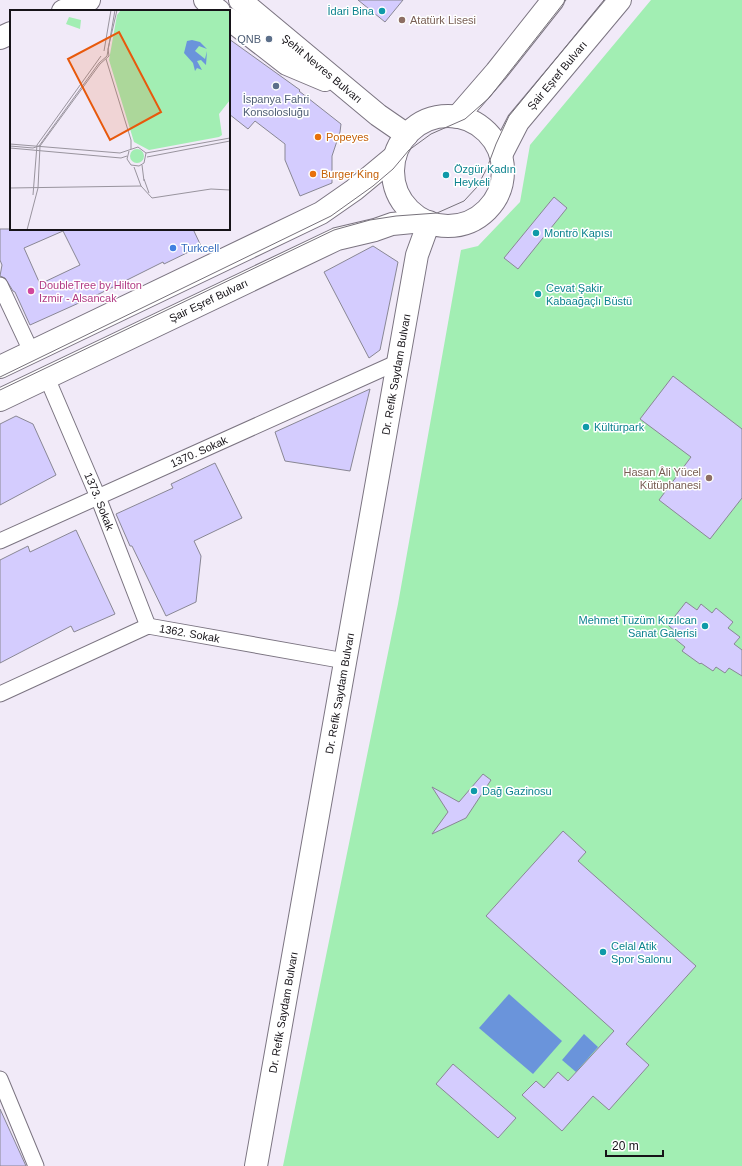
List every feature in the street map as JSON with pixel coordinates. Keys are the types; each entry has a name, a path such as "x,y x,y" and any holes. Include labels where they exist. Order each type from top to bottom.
{"main road":[{"path":"65,10 89,0"},
{"path":"205,0 218,10"},
{"name":"Şehit Nevres Bulvarı","path":"240,0 346,89 407,135"},
{"path":"457,117 496,72 553,0"},
{"name":"Şair Eşref Bulvarı","path":"500,155 518,122 620,0"},
{"path":"230,20 287,64 346,89"},
{"path":"0,38 10,33"},
{"path":"457,117 477,125 488,134 496,144 503,171 501,187 494,202 484,213 470,222 455,226 440,226 426,222 410,212 400,199 394,184 393,169 395,156 400,145 413,129 430,120 457,117"},
{"path":"0,366 321,213 354,190 395,156"},
{"name":"Şair Eşref Bulvarı","path":"0,400 337,239 375,230 392,224 426,222"},
{"name":"Dr. Refik Saydam Bulvarı","path":"256,1166 417,255 426,222"}],"street":[{"path":"0,285 31,351"},
{"name":"1370. Sokak","path":"0,541 398,362"},
{"name":"1373. Sokak","path":"47,378 98,497 148,626"},
{"name":"1362. Sokak","path":"0,694 148,626 345,661"},
{"path":"0,1079 36,1166"}],"green space":[{"name":"Kültürpark","path":"651,0 742,0 742,1166 283,1166 398,604 461,250 478,246 520,202 530,145"}],"water":[{"path":"509,994 562,1041 533,1074 479,1028"},
{"path":"584,1034 598,1047 576,1072 562,1060"}],"building":[{"name":"İdari Bina","path":"358,0 403,0 385,22"},
{"path":"230,40 300,90 299,91 341,124 340,132 332,156 332,183 300,196 285,160 285,144 255,121 248,129 230,115"},
{"name":"Montrö Kapısı","path":"554,197 567,208 518,269 504,258"},
{"path":"0,229 193,230 201,246 164,264 163,262 101,293 30,325 15,292 5,278 0,276 2,265 0,260","holes":["63,231 80,265 40,284 24,248"]},
{"path":"373,246 398,262 380,350 369,358 324,272"},
{"name":"Hasan Âli Yücel Kütüphanesi","path":"673,376 742,429 742,498 710,539 659,500 691,457 640,419"},
{"path":"370,389 350,471 285,461 275,432"},
{"path":"16,416 33,424 56,475 0,505 0,424"},
{"path":"215,463 242,518 194,541 201,556 196,602 166,616 132,546 130,546 116,514 173,488 171,484"},
{"path":"76,530 115,614 74,632 71,626 0,663 0,560 28,546 30,552"},
{"path":"686,602 697,610 701,604 712,613 716,608 733,622 728,628 740,637 734,644 742,650 742,676 729,668 725,673 716,667 713,671 682,651 685,647 674,638 678,634 668,625"},
{"name":"Dağ Gazinosu","path":"483,774 491,780 466,818 432,834 448,812 432,787 459,802"},
{"name":"Celal Atik Spor Salonu","path":"563,831 586,852 578,861 696,966 626,1044 649,1065 609,1110 593,1096 562,1131 522,1095 536,1081 544,1088 558,1072 568,1081 614,1031 486,916"},
{"path":"453,1064 516,1118 498,1138 436,1084"},
{"path":"0,1109 26,1166 0,1166"}],"tram line":[{"path":"0,377 331,216 373,186 393,169 409,150 431,134 465,119 489,98 566,0"},
{"path":"0,390 334,230 370,220 396,216 437,213 464,201 477,187 487,168 509,116 604,0"}],"place":[{"name":"İdari Bina","path":"382,11"},
{"name":"Atatürk Lisesi","path":"402,20"},
{"name":"QNB","path":"269,39"},
{"name":"İspanya Fahri Konsolosluğu","path":"276,86"},
{"name":"Popeyes","path":"318,137"},
{"name":"Burger King","path":"313,174"},
{"name":"Özgür Kadın Heykeli","path":"446,175"},
{"name":"Montrö Kapısı","path":"536,233"},
{"name":"Turkcell","path":"173,248"},
{"name":"DoubleTree by Hilton Izmir - Alsancak","path":"31,291"},
{"name":"Cevat Şakir Kabaağaçlı Büstü","path":"538,294"},
{"name":"Kültürpark","path":"586,427"},
{"name":"Hasan Âli Yücel Kütüphanesi","path":"709,478"},
{"name":"Mehmet Tüzüm Kızılcan Sanat Galerisi","path":"705,626"},
{"name":"Dağ Gazinosu","path":"474,791"},
{"name":"Celal Atik Spor Salonu","path":"603,952"}]}
